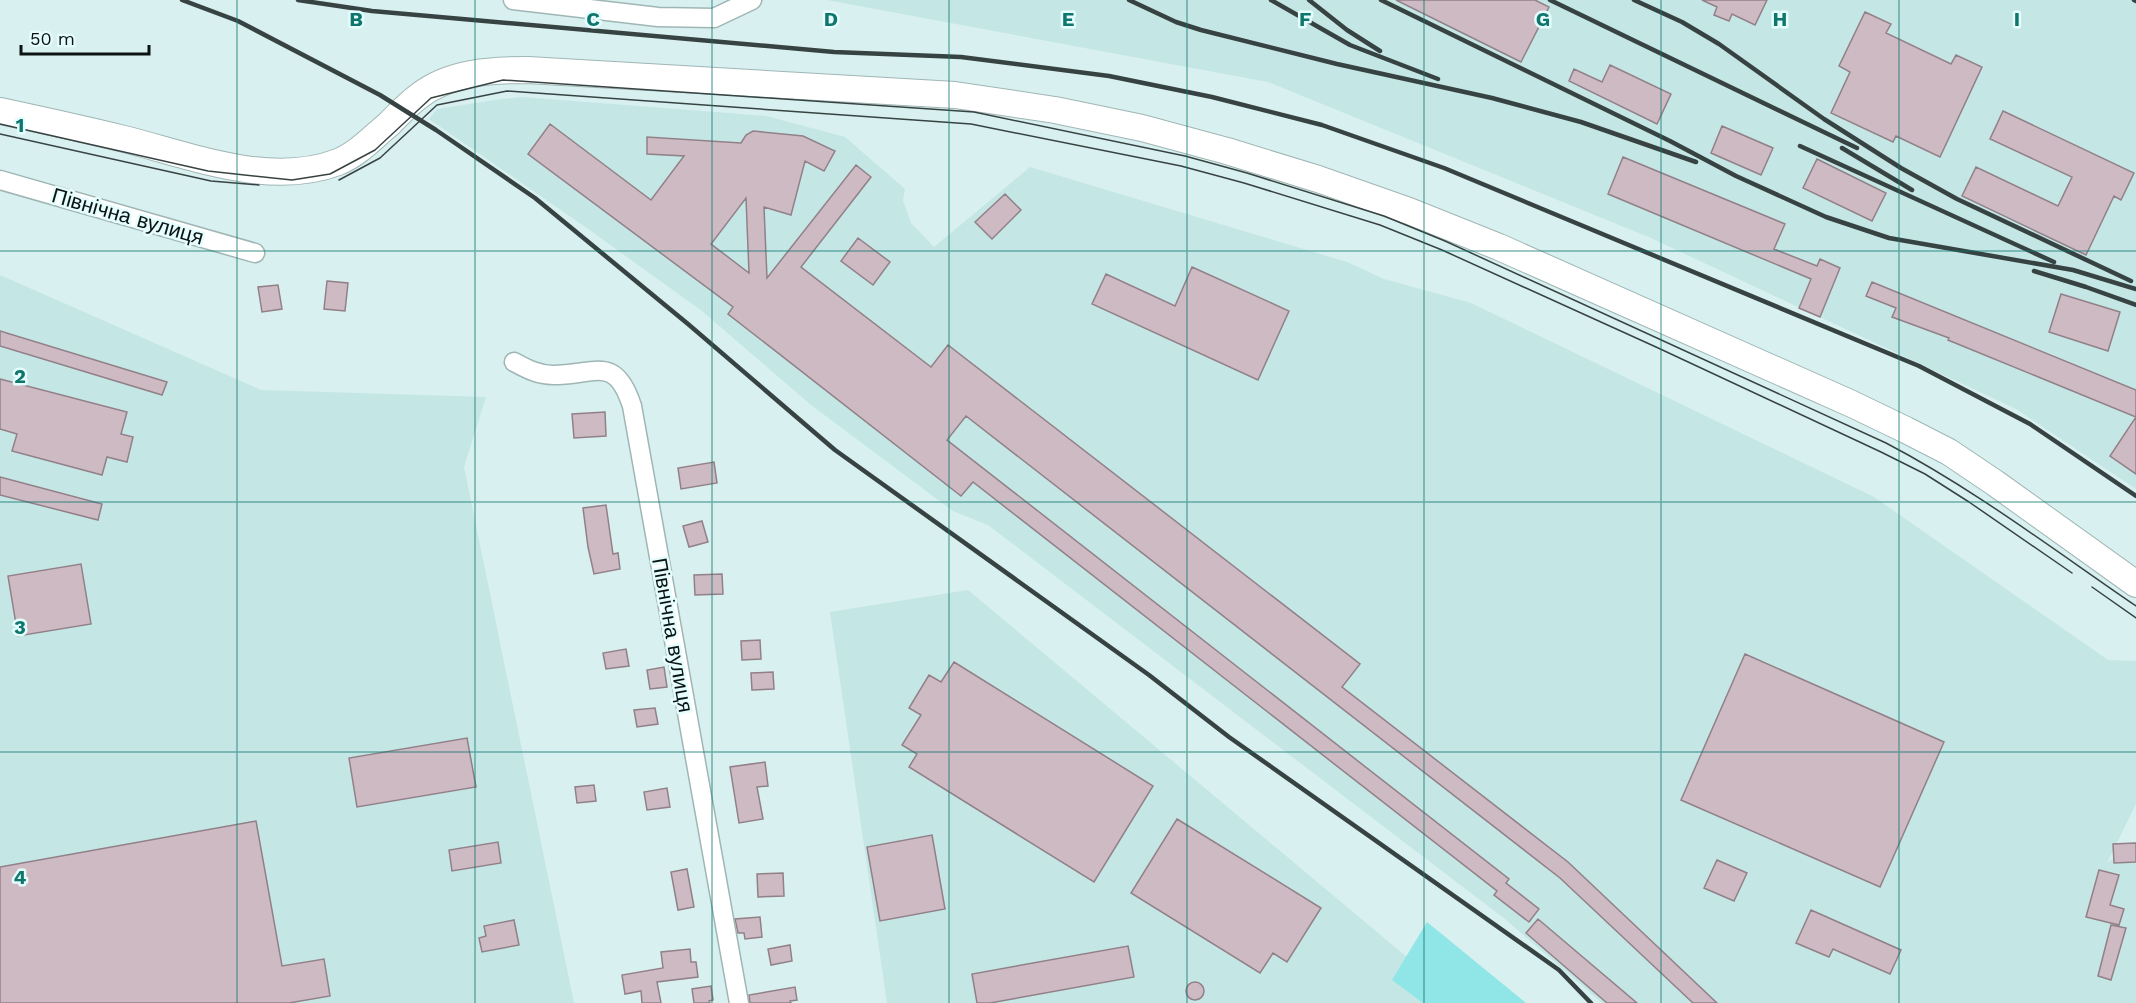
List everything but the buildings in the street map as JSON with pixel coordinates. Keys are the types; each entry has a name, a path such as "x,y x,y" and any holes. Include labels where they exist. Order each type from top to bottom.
{"main road":[{"path":"0,111 102,133 246,170 281,173 312,170 340,161 364,146 420,95 441,83 465,74 494,70 551,71 955,95 1055,110 1142,128 1295,172 1409,211 1499,247 1852,404 1949,452 2136,584"}],"street":[{"path":"513,0 658,17 714,18 752,0"},
{"name":"Північна вулиця","path":"0,180 255,253"},
{"name":"Північна вулиця","path":"514,362 535,373 553,375 602,371 616,375 626,388 632,406 739,1003"}],"shaded area":[{"path":"827,0 2136,0 2136,489 2016,409 1651,238 1268,82"},
{"path":"522,97 766,116 845,137 905,189 903,201 911,223 934,247 1030,167 1347,262 1384,279 1471,303 1874,497 2108,660 2136,661 2136,804 2107,863 2114,858 2136,862 2136,1003 1602,1003 1505,919 988,525 953,511 811,405 702,311 429,119 437,109"},
{"path":"0,275 261,390 486,397 464,467 574,1003 0,1003"},
{"path":"968,590 1426,973 1436,1003 887,1003 830,612"},
{"path":"1427,922 1526,1003 1423,1003 1392,980"}],"tram line":[{"path":"0,124 208,171 292,180 330,174 375,150 431,98 503,80 974,112 1185,156 1384,216 1445,241 1886,443 1982,500 2136,606"},
{"path":"339,180 380,158 437,105 507,91 971,124 1181,166 1380,225 1442,250 1656,347 1925,474 2072,573"},
{"path":"0,134 211,181 259,185"},
{"path":"2092,587 2136,618"}],"railway":[{"path":"182,0 238,21 380,95 436,130 535,198 688,324 835,450 1149,675 1229,737 1559,970 1591,1003"},
{"path":"298,0 372,11 834,52 961,57 1109,76 1212,97 1322,125 1444,168 1919,366 2030,424 2136,496"},
{"path":"1129,0 1176,22 1201,30 1337,64 1492,98 1581,122 1696,162"},
{"path":"1271,0 1350,45 1438,79"},
{"path":"1309,0 1347,30 1380,51"},
{"path":"1381,0 1670,141 1736,176 1826,217 1889,238 2073,270 2136,289"},
{"path":"1550,0 1857,148"},
{"path":"1634,0 1682,22 1719,44 1824,119 1901,168 1957,199 2131,281"},
{"path":"1800,146 2054,262"},
{"path":"1842,148 1912,190"},
{"path":"2034,271 2136,305"}]}
